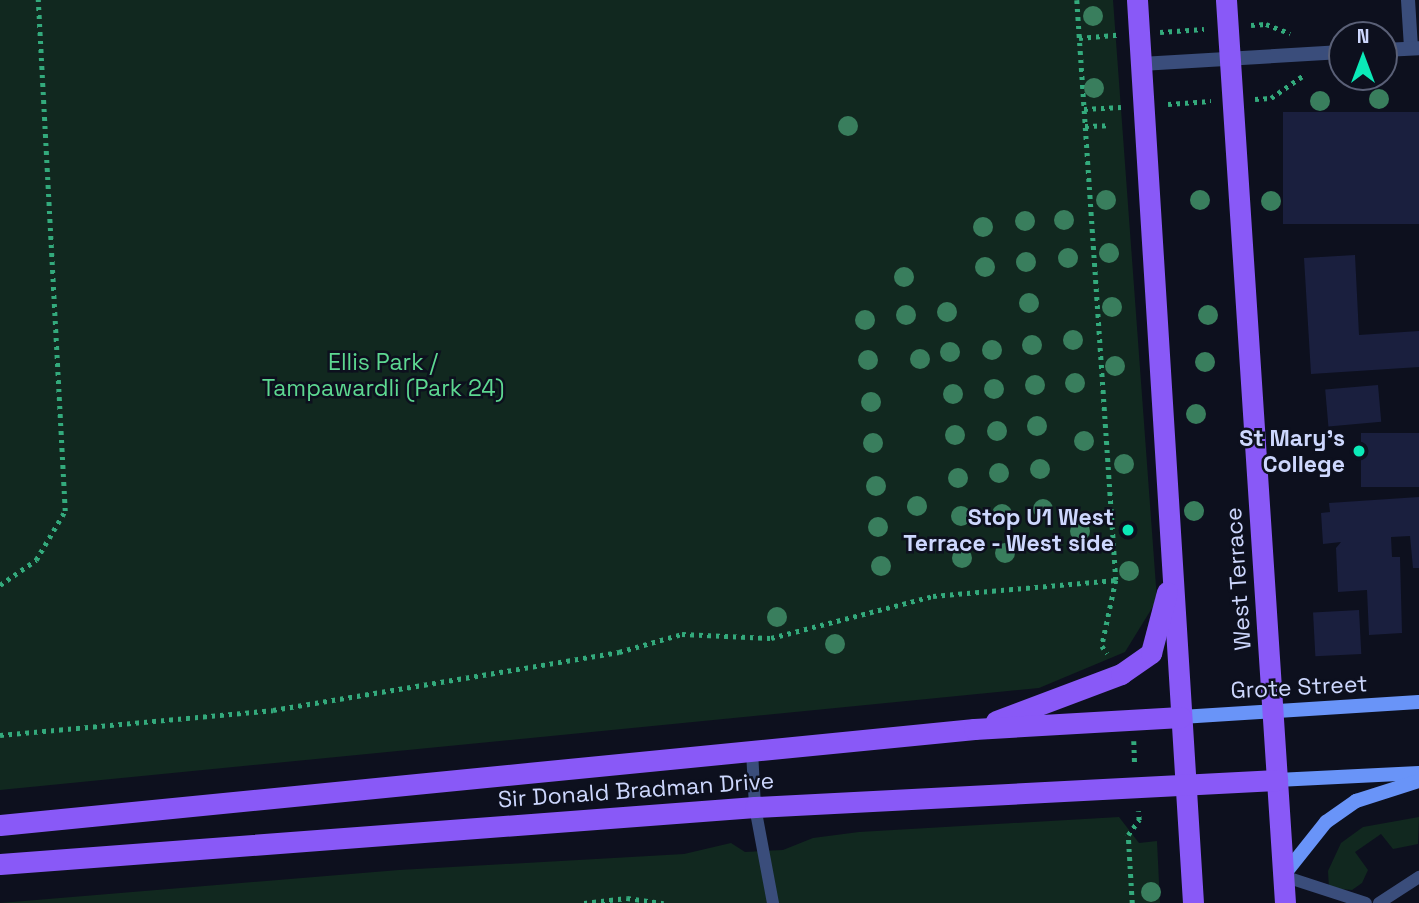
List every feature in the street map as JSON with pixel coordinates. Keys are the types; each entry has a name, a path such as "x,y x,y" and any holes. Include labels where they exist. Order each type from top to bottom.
{"main road":[{"path":"1137,0 1193,903"},
{"name":"West Terrace","path":"1226,0 1285,903"},
{"path":"974,729 1121,674 1151,653 1172,573"},
{"name":"Grote Street","path":"1181,716 1419,702"},
{"name":"Sir Donald Bradman Drive","path":"0,825 974,729 1181,716"},
{"path":"1277,780 1419,772"},
{"name":"Sir Donald Bradman Drive","path":"0,864 755,807 1277,780"},
{"path":"1283,876 1326,822 1356,801 1419,781"}],"street":[{"path":"1408,0 1415,48"},
{"path":"1141,64 1328,53"}],"lane":[{"path":"752,751 755,807 773,903"},
{"path":"1283,876 1366,903"},
{"path":"1379,903 1419,877"}],"path":[{"path":"0,585 36,560 65,511 38,0"},
{"path":"1077,0 1116,580 1102,646 1121,674"},
{"path":"1085,126 1110,125"},
{"path":"0,735 273,710 619,652 682,634 771,638 933,596 1116,580"},
{"path":"1132,903 1128,835 1139,820 1138,813"},
{"path":"584,903 627,898 664,903"}],"green space":[{"name":"Ellis Park / Tampawardli (Park 24)","path":"0,0 1113,0 1157,600 1125,652 1039,688 0,790"},
{"path":"1119,817 1139,843 1157,841 1160,903 0,903 399,870 684,854 731,843 745,852 783,850 813,838 859,832"},
{"path":"1419,817 1418,844 1393,849 1381,834 1355,852 1368,870 1362,883 1352,890 1329,888 1328,871 1341,843 1363,827"}],"building":[{"path":"1283,112 1419,112 1419,224 1283,224"},
{"path":"1355,255 1359,335 1419,331 1419,367 1311,374 1304,258"},
{"path":"1378,385 1381,422 1328,426 1325,390"},
{"path":"1361,433 1419,433 1419,487 1361,487"},
{"path":"1419,497 1419,568 1413,568 1410,536 1391,537 1392,557 1400,557 1402,633 1369,635 1367,590 1338,592 1336,548 1341,542 1323,544 1321,513 1330,512 1329,503"},
{"path":"1359,610 1361,654 1315,656 1313,612"}],"place":[{"name":"St Mary's College","path":"1359,451"},
{"name":"Stop U1 West Terrace - West side","path":"1128,530"}]}
